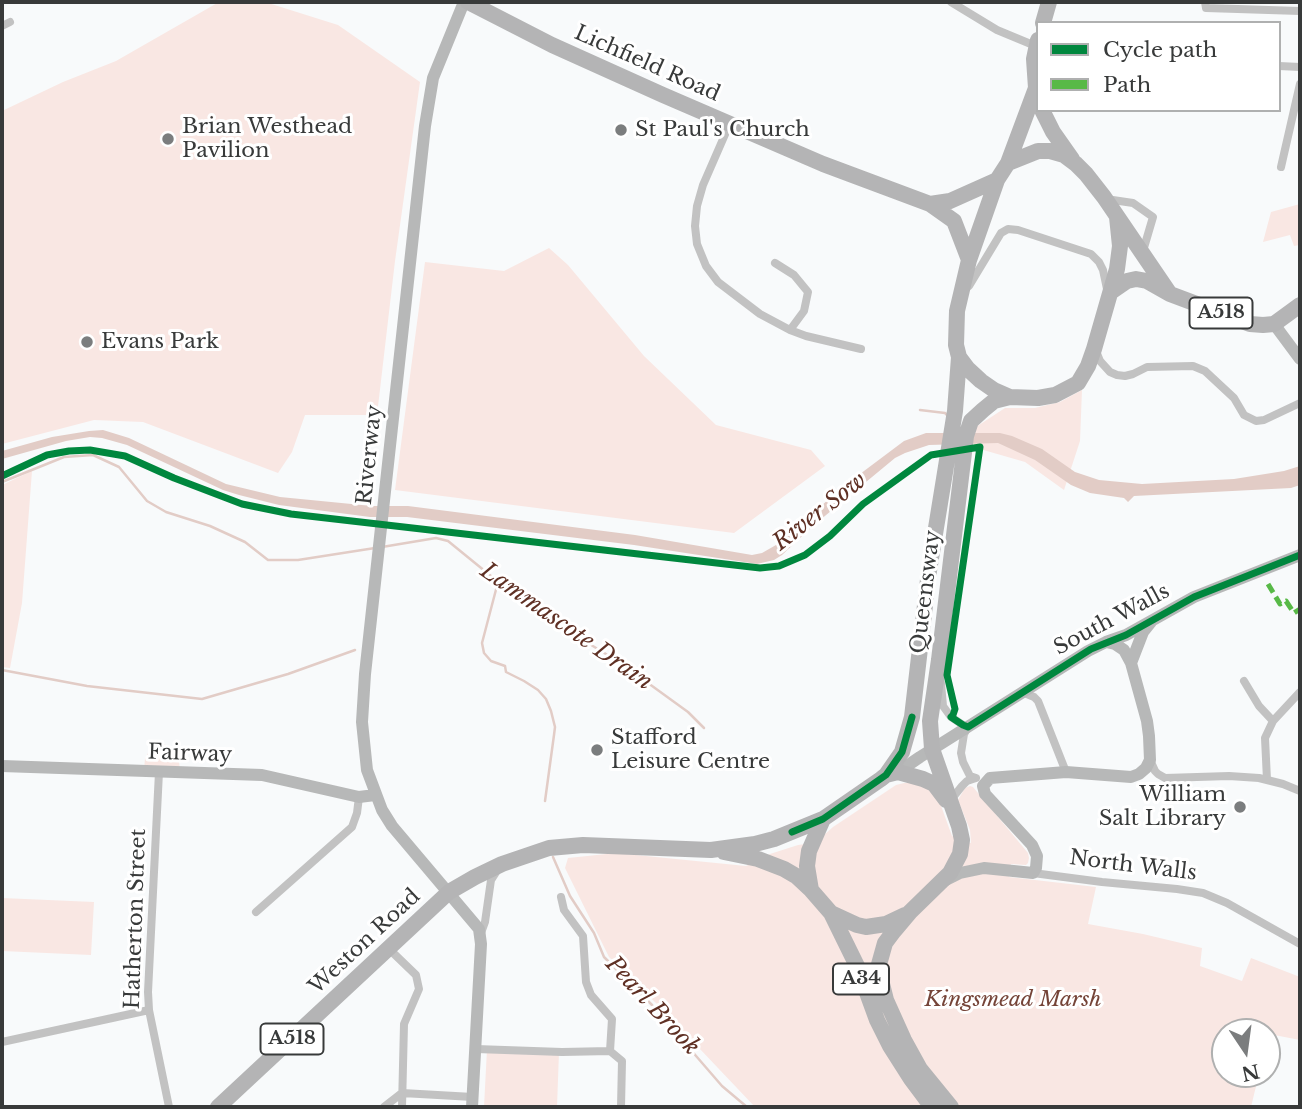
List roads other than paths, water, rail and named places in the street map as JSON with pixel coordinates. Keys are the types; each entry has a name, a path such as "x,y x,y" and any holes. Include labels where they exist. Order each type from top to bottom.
{"highway":[{"name":"Lichfield Road","path":"466,2 561,49 823,164 930,204 954,221 969,260"},
{"path":"1043,21 1048,2"},
{"path":"1036,49 1036,81"},
{"path":"1036,95 1009,163 997,180 969,260 957,311 956,345 960,357 981,382 1010,397 1055,396 1077,383 1088,366 1094,349 1110,297 1121,246 1117,217 1106,199 1058,140 1043,112"},
{"path":"1009,163 1038,151 1050,151 1064,155 1076,164"},
{"path":"930,204 950,201 997,180"},
{"name":"A518","path":"1117,217 1170,294"},
{"name":"A518","path":"1110,297 1127,281 1147,281 1170,294 1250,324 1263,325 1274,324 1300,305"},
{"name":"Queensway","path":"951,1107 914,1059 892,1016 878,968 885,943 910,912 941,882 961,854 959,826 932,749 930,721 939,660 955,464 955,415 960,357"},
{"name":"Queensway","path":"711,850 774,839 822,819 892,774 902,752 912,717 926,597 955,464 971,421 994,401 1010,397"},
{"name":"Queensway","path":"892,774 923,779 934,784 952,806"},
{"path":"811,890 807,866 811,844 822,819"},
{"name":"Weston Road","path":"218,1107 449,892 475,877 502,864 550,848 583,845 711,850"},
{"name":"Queensway","path":"711,850 758,859 784,869 796,876 831,912 858,968 877,1020 890,1046 932,1107"},
{"name":"Queensway","path":"831,912 866,927 886,924 910,912"}],"street":[{"name":"Riverway","path":"466,2 440,58 429,94 385,485 362,722 367,771 382,810 392,826 473,920 480,936"},
{"path":"951,2 997,30 1036,44"},
{"path":"1205,2 1206,8 1300,11"},
{"path":"1281,66 1300,67"},
{"path":"1281,167 1300,84"},
{"path":"730,123 703,185 697,206 697,244 706,266 718,282 760,314 806,336 861,349"},
{"path":"1106,199 1133,203 1153,216 1142,253"},
{"path":"957,311 989,250 1001,233 1008,229 1018,229 1091,254 1099,262 1110,297"},
{"path":"775,263 794,275 808,292 804,311 790,330"},
{"path":"1274,324 1300,359"},
{"path":"1094,349 1100,361 1110,372 1117,375 1133,374 1147,367 1193,366 1205,370 1234,398 1244,415 1256,421 1264,420 1300,403"},
{"name":"South Walls","path":"892,774 1077,657 1126,635 1194,597 1300,555"},
{"path":"1131,663 1143,632 1153,619"},
{"path":"1106,642 1124,650 1131,663 1147,721 1150,760 1155,771 1165,778 1229,776 1267,780 1300,791"},
{"path":"939,660 943,706 951,717 968,727 961,753 970,776 976,779"},
{"path":"1244,681 1259,706 1273,722"},
{"path":"1022,692 1038,701 1066,772"},
{"path":"1267,780 1265,738 1273,722 1300,692"},
{"path":"952,806 962,786 976,779 1066,772 1131,777 1146,768 1150,760"},
{"name":"Fairway","path":"2,766 262,775 359,797 375,795"},
{"name":"Hatherton Street","path":"159,772 148,992 149,1010 169,1107"},
{"name":"North Walls","path":"990,778 984,786 985,794 1036,852 1037,861 1033,873"},
{"path":"256,912 352,827 359,797"},
{"path":"384,1107 402,1093 472,1102 480,936 485,922 491,880 502,864"},
{"name":"North Walls","path":"941,882 960,873 992,868 1203,893 1227,903 1300,944"},
{"path":"561,897 564,910 583,936 586,982 591,995 612,1019 610,1051"},
{"path":"388,948 416,975 419,989 404,1024 402,1107"},
{"path":"2,1042 149,1010"},
{"path":"476,1049 610,1051 622,1061 621,1107"}],"water":[{"name":"River Sow","path":"103,430 129,438 226,484 280,497 372,506 408,506 635,535 752,555 776,545 844,486 904,441 926,433 1000,433 1012,436 1042,449 1075,472 1099,480 1142,484 1234,479 1300,466 1300,485 1291,488 1134,496 1128,502 1124,498 1090,493 1071,485 1035,460 998,443 929,445 895,458 782,555 757,564 634,545 407,517 370,517 279,505 223,490 127,445 102,438 66,441 2,459 2,451 52,437"}],"waterway":[{"path":"920,410 947,415"},
{"name":"Lammascote Drain","path":"2,482 64,457 93,455 119,467 147,501 166,512 210,526 245,542 268,560 298,560 375,548"},
{"name":"Lammascote Drain","path":"382,547 436,538 448,541 529,607 619,662 688,712 704,728"},
{"name":"Pearl Brook","path":"498,582 482,643 484,653 491,661 505,666 506,672 538,690 551,711 555,727 545,801"},
{"name":"Lammascote Drain","path":"2,670 87,686 202,699 288,674 355,650"},
{"name":"Pearl Brook","path":"553,857 570,896 594,933 604,957 652,1005 722,1086 747,1107"}],"place":[{"name":"St Paul's Church","path":"621,130"},
{"name":"Brian Westhead Pavilion","path":"168,139"},
{"name":"Evans Park","path":"87,342"},
{"name":"Stafford Leisure Centre","path":"597,750"},
{"name":"William Salt Library","path":"1240,807"}],"park label":[{"name":"Kingsmead Marsh","path":"1013,1000"}]}
